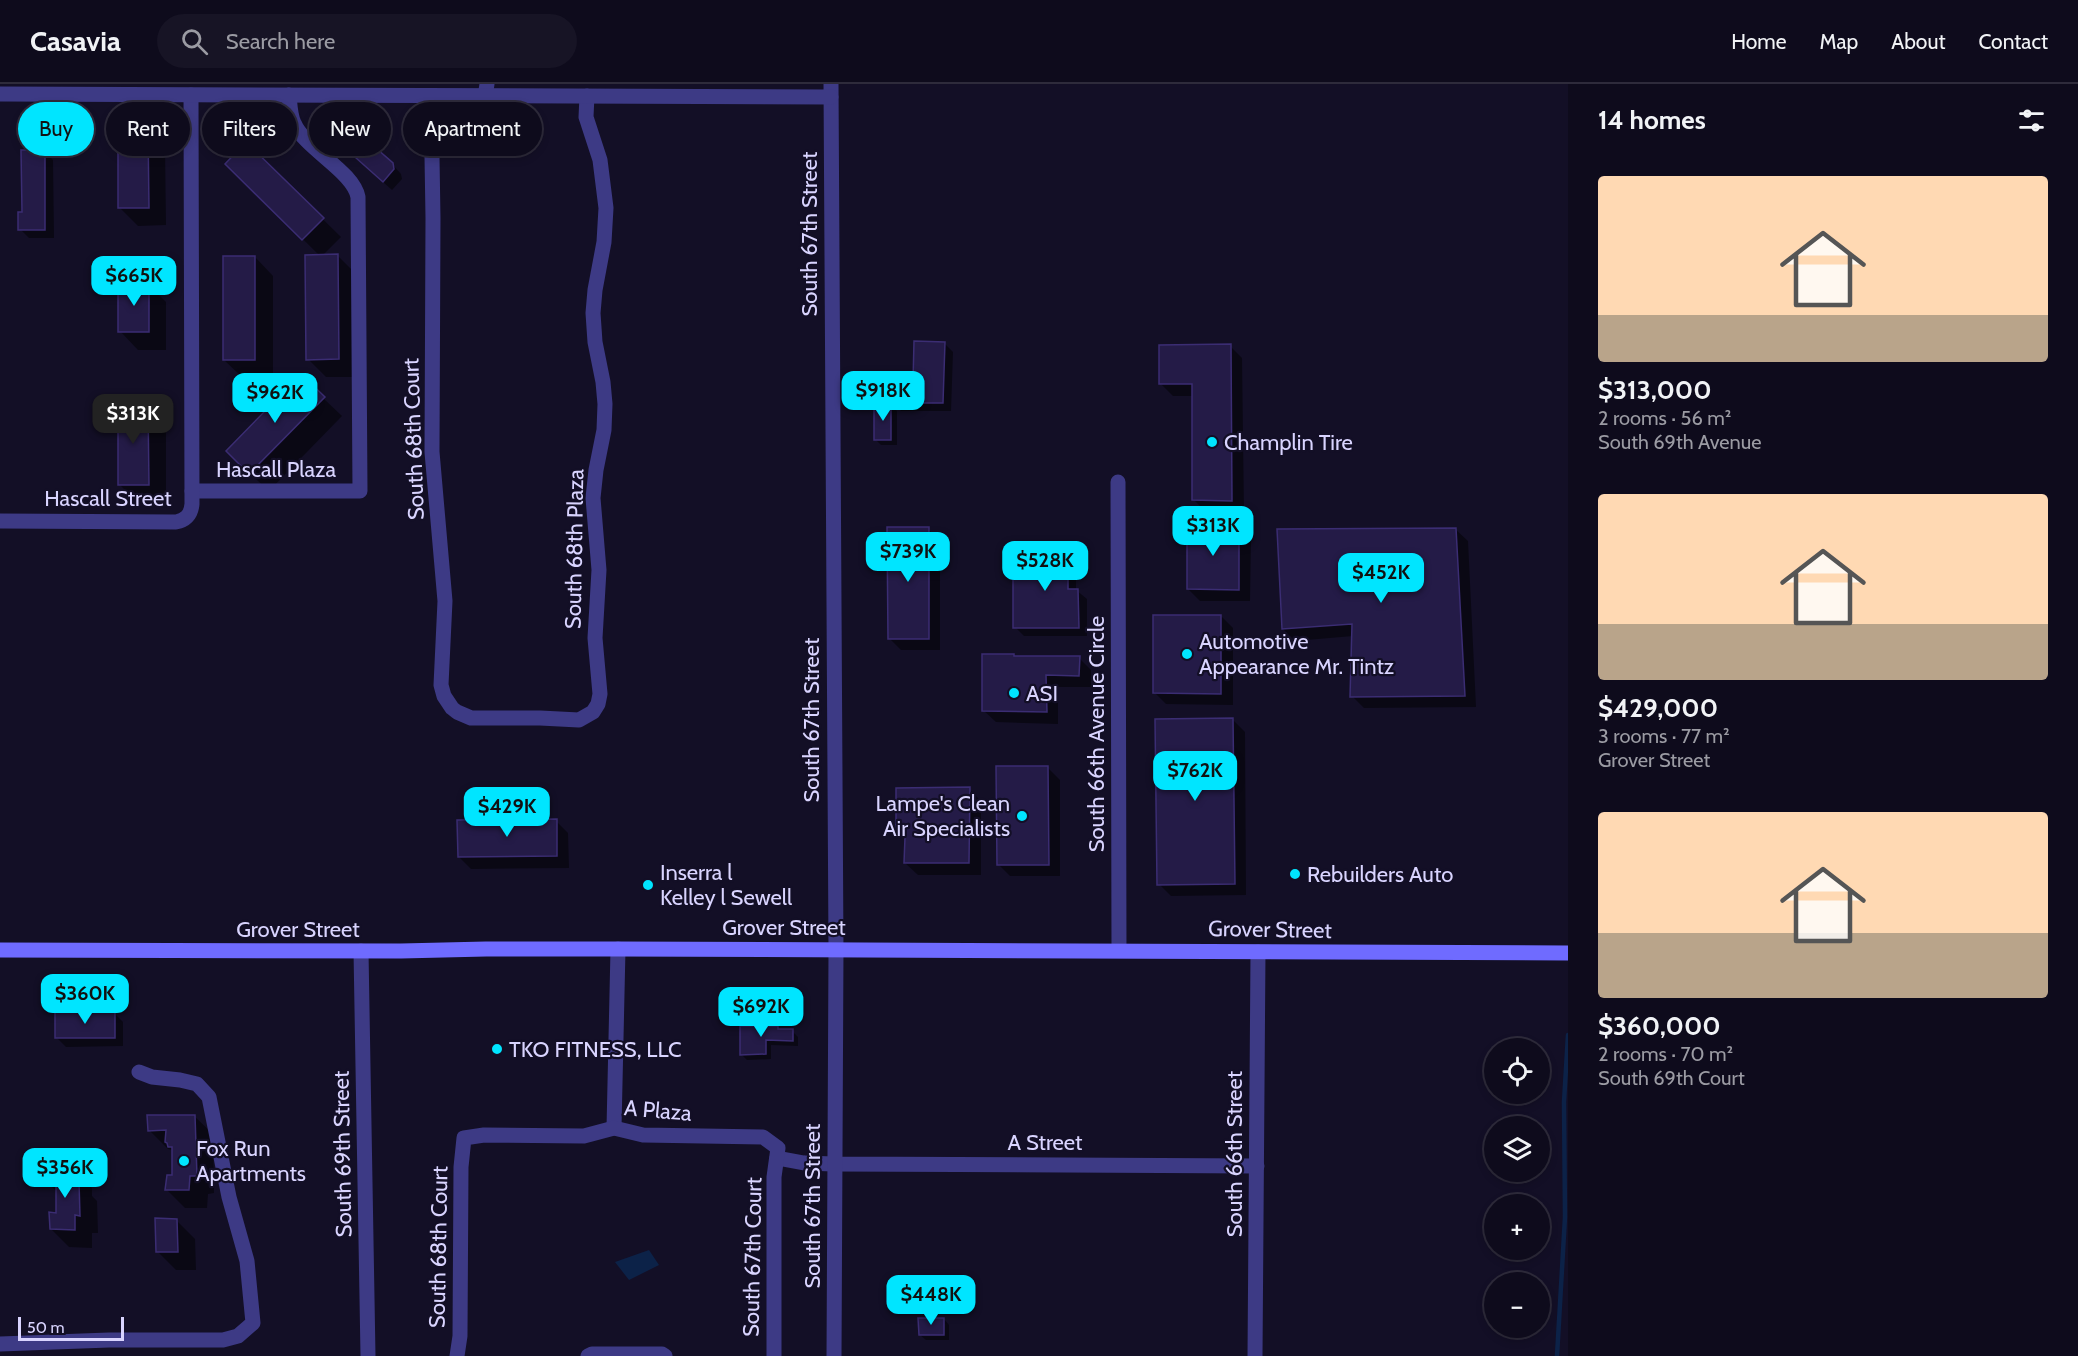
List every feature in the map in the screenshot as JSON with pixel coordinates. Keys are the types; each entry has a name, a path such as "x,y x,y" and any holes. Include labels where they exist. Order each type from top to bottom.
{"main road":[{"name":"Grover Street","path":"0,950 618,949 1568,953"}],"street":[{"path":"0,94 290,95 364,90 431,96 486,90 587,96 831,90"},
{"name":"South 67th Street","path":"831,90 836,950 834,1356"},
{"path":"191,95 192,491"},
{"name":"Hascall Plaza","path":"192,491 360,491 358,197 351,182 295,126 290,95"},
{"name":"South 68th Court","path":"431,96 432,452 445,601 441,685 444,696 452,708 471,718 518,717"},
{"name":"South 68th Plaza","path":"518,717 579,720 593,712 600,694 595,638 599,570 594,498 596,470 604,430 605,404 593,314 604,242 606,208 600,160 586,117 587,96"},
{"name":"South 66th Avenue Circle","path":"1118,482 1119,950"},
{"name":"Hascall Street","path":"0,521 176,522 182,521 190,514 192,491"},
{"path":"614,1128 618,949"},
{"name":"South 69th Street","path":"361,951 368,1356"},
{"name":"South 66th Street","path":"1255,1356 1258,952"},
{"path":"0,1344 109,1340 223,1340 238,1336 253,1323 249,1274 229,1197 210,1097 197,1084 152,1077 140,1072"},
{"name":"A Plaza","path":"464,1138 484,1135 584,1136 614,1128 643,1135 763,1137 778,1148 777,1158"},
{"name":"South 68th Court","path":"457,1356 460,1336 461,1167 464,1138"},
{"path":"777,1158 804,1163 834,1164"},
{"name":"South 67th Court","path":"774,1356 774,1178 777,1158"},
{"name":"A Street","path":"834,1164 1257,1166"},
{"path":"588,1356 592,1354 662,1354 665,1356"}],"water":[{"path":"649,1250 659,1265 629,1280 615,1262"}],"building":[{"path":"21,156 45,156 45,230 18,230 18,212 22,212"},
{"path":"118,156 148,156 149,208 118,208"},
{"path":"233,156 260,156 324,218 302,240 225,164"},
{"path":"354,156 385,156 393,163 394,169 383,182"},
{"path":"338,254 339,359 306,360 305,255"},
{"path":"223,256 255,256 255,360 223,360"},
{"path":"118,282 149,282 149,332 118,332"},
{"path":"914,341 945,342 943,403 891,403 891,382 913,382"},
{"name":"Champlin Tire","path":"1231,344 1232,501 1192,500 1192,384 1159,384 1159,345"},
{"path":"301,374 325,397 249,474 226,451"},
{"path":"891,403 891,440 874,440 874,405"},
{"path":"148,405 149,485 118,485 118,406"},
{"path":"1187,524 1239,524 1239,590 1187,589"},
{"path":"887,527 929,527 929,639 888,639"},
{"path":"1456,528 1465,696 1350,697 1352,624 1282,629 1277,529"},
{"path":"1023,548 1068,549 1068,589 1078,589 1079,628 1013,628 1013,575 1023,575"},
{"name":"Automotive Appearance Mr. Tintz","path":"1153,615 1221,615 1221,694 1153,693"},
{"name":"ASI","path":"982,654 1080,656 1079,676 1046,675 1047,712 982,711"},
{"path":"1233,718 1235,884 1157,885 1155,719"},
{"name":"Lampe's Clean Air Specialists","path":"996,766 1048,766 1049,865 997,865"},
{"path":"970,787 969,863 904,863 905,837 896,828 896,788"},
{"path":"557,819 557,856 458,857 457,820"},
{"path":"55,1012 115,1012 115,1038 55,1038"},
{"path":"740,1026 778,1026 778,1029 793,1029 793,1041 766,1040 766,1054 740,1055"},
{"name":"Fox Run Apartments","path":"147,1115 195,1115 197,1176 190,1176 189,1190 165,1190 167,1175 172,1175 172,1147 168,1147 165,1142 166,1130 148,1131"},
{"path":"49,1168 74,1168 74,1180 79,1181 80,1216 75,1215 75,1230 50,1229 49,1212 56,1213 56,1185 49,1186"},
{"name":"Fox Run Apartments","path":"155,1218 177,1219 178,1252 156,1252"},
{"path":"918,1318 944,1318 944,1335 919,1335"}],"waterway":[{"path":"1557,1356 1565,1217 1564,1102 1568,1035"}],"place":[{"name":"Champlin Tire","path":"1212,442"},
{"name":"Automotive Appearance Mr. Tintz","path":"1187,654"},
{"name":"ASI","path":"1014,693"},
{"name":"Lampe's Clean Air Specialists","path":"1022,816"},
{"name":"Rebuilders Auto","path":"1295,874"},
{"name":"Inserra l Kelley l Sewell","path":"648,885"},
{"name":"TKO FITNESS, LLC","path":"497,1049"},
{"name":"Fox Run Apartments","path":"184,1161"}]}
